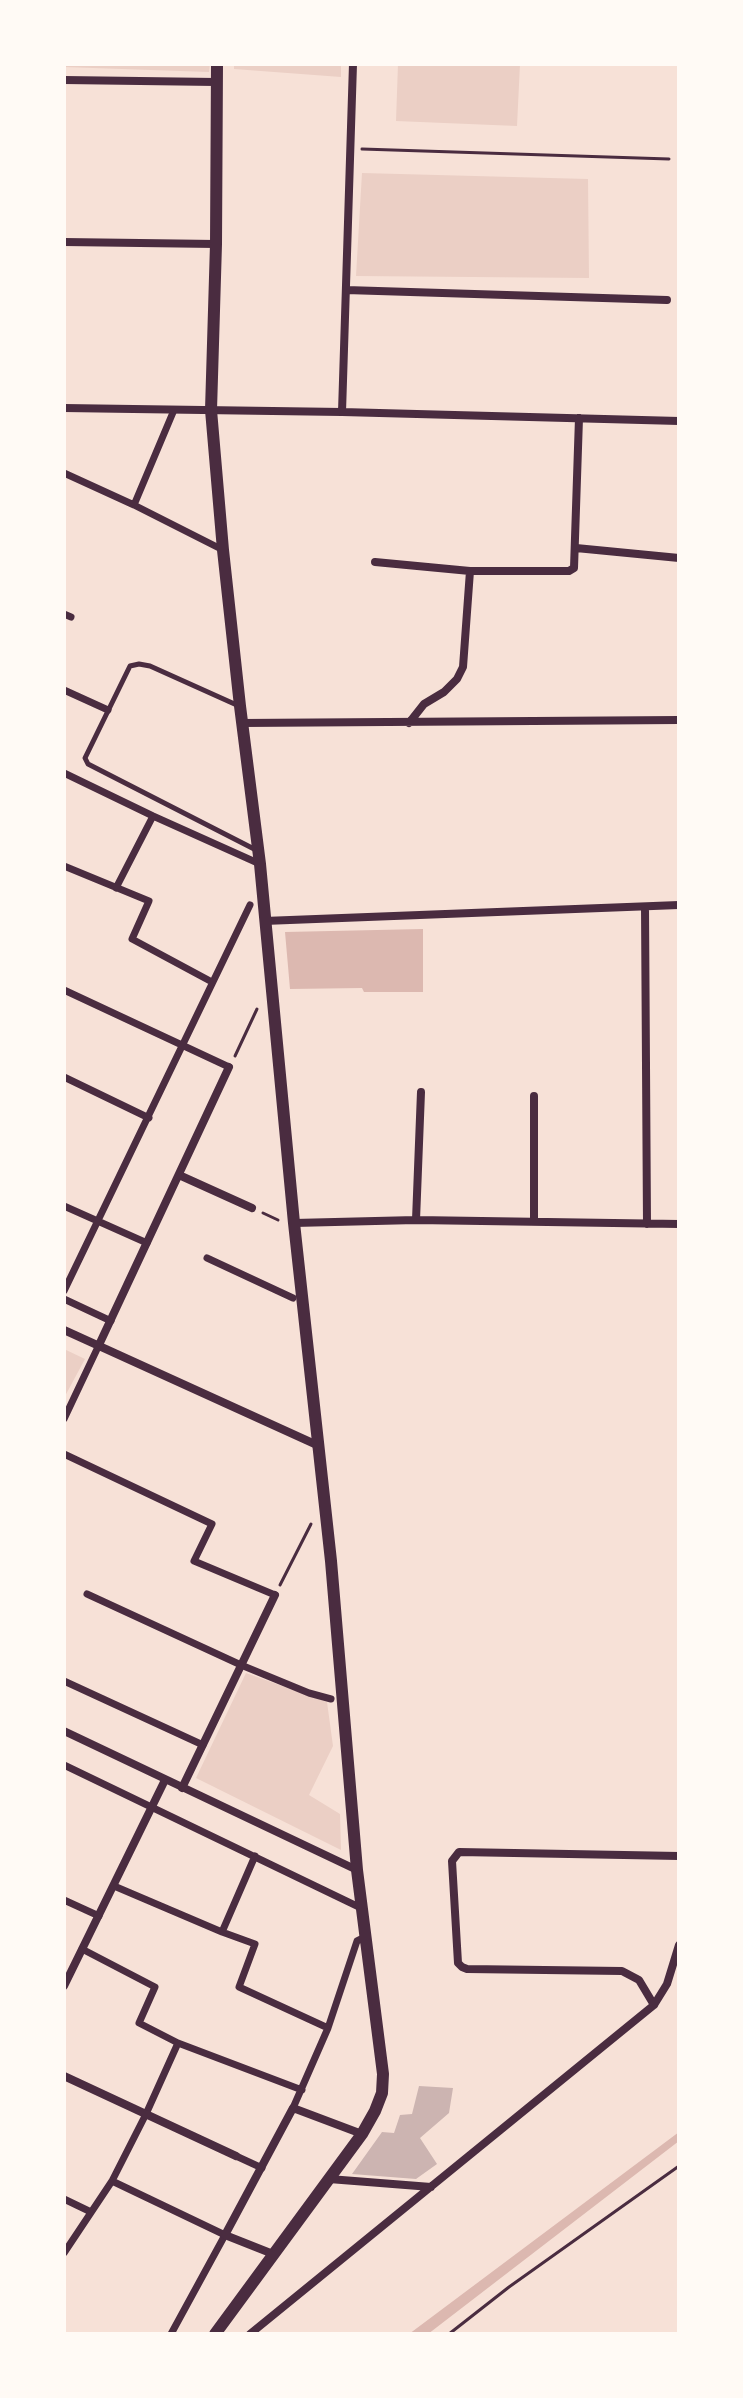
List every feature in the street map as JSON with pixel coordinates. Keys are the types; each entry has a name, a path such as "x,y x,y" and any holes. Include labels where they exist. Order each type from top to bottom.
{"street":[{"path":"215,2334 362,2134 382,2093 383,2074 357,1870 331,1561 259,858 223,550 211,410 217,64"},
{"path":"342,412 353,64"},
{"path":"64,80 216,82"},
{"path":"64,242 216,244"},
{"path":"346,290 667,300"},
{"path":"64,408 679,421"},
{"path":"134,505 174,410"},
{"path":"375,562 470,571 569,571 574,568 579,418"},
{"path":"64,473 223,550"},
{"path":"576,548 679,558"},
{"path":"409,723 424,704 444,692 457,679 463,667 470,571"},
{"path":"64,690 108,710"},
{"path":"242,723 679,720"},
{"path":"64,773 153,816 259,858"},
{"path":"116,888 153,816"},
{"path":"64,866 149,901 132,939 212,982"},
{"path":"64,1291 250,905"},
{"path":"264,921 679,905"},
{"path":"645,907 647,1224"},
{"path":"64,990 229,1067 64,1419"},
{"path":"64,1077 149,1118"},
{"path":"416,1220 421,1092"},
{"path":"534,1096 534,1221"},
{"path":"179,1175 252,1208"},
{"path":"64,1206 147,1243"},
{"path":"294,1223 416,1220 679,1224"},
{"path":"207,1258 293,1298"},
{"path":"64,1299 111,1321"},
{"path":"64,1330 317,1445"},
{"path":"64,1454 212,1524 194,1561 275,1595 182,1788"},
{"path":"87,1594 241,1665 331,1699"},
{"path":"64,1681 203,1745"},
{"path":"64,1731 357,1870"},
{"path":"64,1765 364,1910"},
{"path":"64,1986 165,1780"},
{"path":"654,2005 639,1980 622,1971 462,1967 458,1963 452,1861 459,1852 679,1856"},
{"path":"222,1932 255,1856"},
{"path":"114,1886 255,1944 239,1987 328,2028"},
{"path":"64,1900 99,1916"},
{"path":"171,2334 302,2090 328,2028 357,1941 367,1936"},
{"path":"250,2334 654,2005 667,1984 679,1945"},
{"path":"82,1949 155,1987 139,2023 178,2043 302,2090"},
{"path":"64,2253 112,2181 178,2043"},
{"path":"64,2076 262,2168"},
{"path":"293,2108 362,2134"},
{"path":"329,2179 431,2187"},
{"path":"112,2181 225,2235 273,2254"},
{"path":"64,2199 91,2212"}],"lane":[{"path":"240,706 150,666 130,666 85,758 88,764 259,858"}],"path":[{"path":"350,148 669,159"},
{"path":"229,1067 259,1005"},
{"path":"252,1208 284,1222 294,1223"},
{"path":"275,1595 315,1515"},
{"path":"449,2334 509,2287 679,2166"}],"shaded area":[{"path":"64,64 210,64 209,72 64,67"},
{"path":"234,64 341,64 341,77 234,69"},
{"path":"398,64 520,64 517,126 396,121"},
{"path":"362,173 588,179 589,278 356,276"},
{"path":"423,929 423,992 364,992 362,988 290,989 285,932"},
{"path":"64,1349 85,1359 64,1398"},
{"path":"246,1673 327,1702 333,1746 309,1795 340,1814 341,1850 196,1778"},
{"path":"679,2132 679,2141 428,2334 409,2334"}],"building":[{"path":"419,2086 453,2088 449,2113 420,2138 437,2164 416,2179 352,2174 382,2132 394,2133 400,2115 412,2114"}]}
